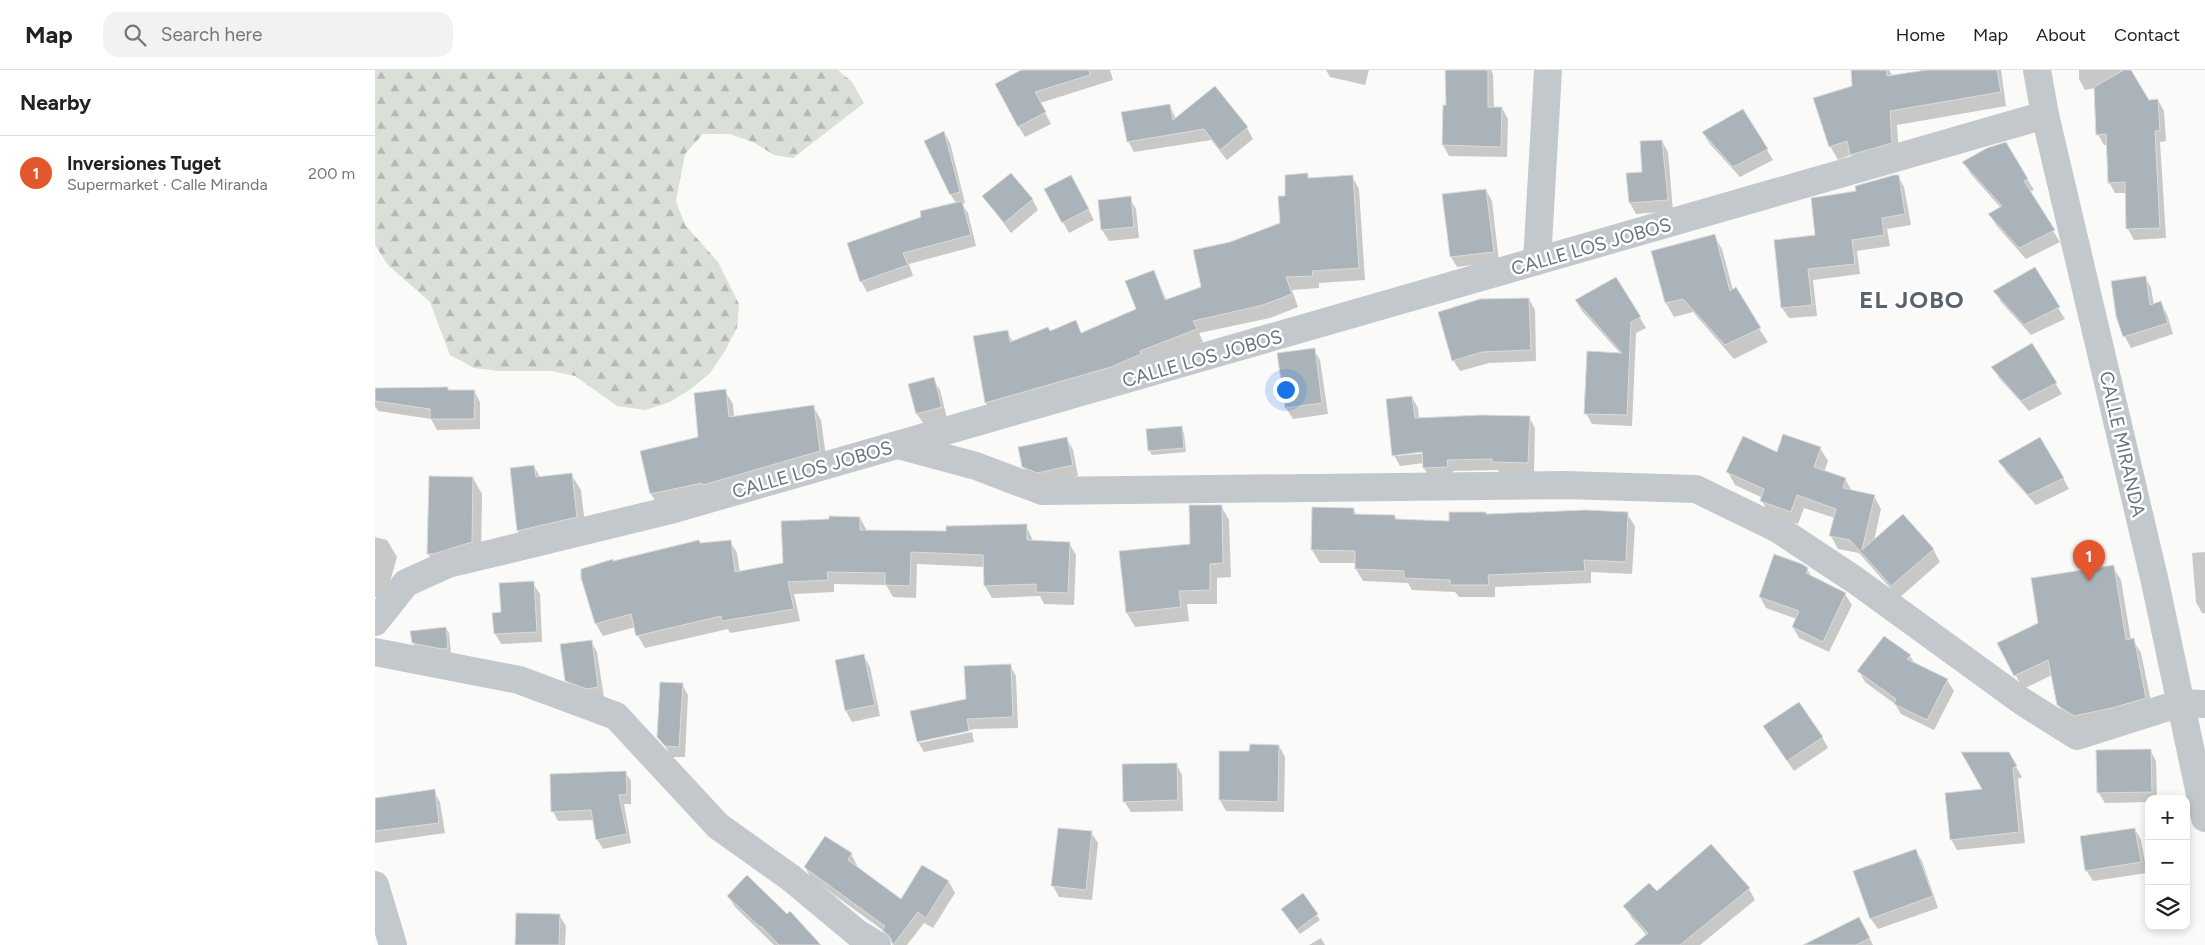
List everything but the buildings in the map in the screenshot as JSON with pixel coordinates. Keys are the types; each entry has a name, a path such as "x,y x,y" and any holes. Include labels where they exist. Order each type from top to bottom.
{"street":[{"path":"1537,261 1548,70"},
{"name":"CALLE MIRANDA","path":"2037,70 2045,116 2155,582 2193,703 2205,818"},
{"name":"CALLE LOS JOBOS","path":"375,622 406,583 449,564 667,511 2045,116"},
{"path":"898,445 976,466 1042,491 1565,485 1695,489 1779,529 1855,580 2023,702 2077,736 2193,703"},
{"path":"375,652 519,680 617,716 719,826 791,878 857,933 877,945"},
{"path":"375,885 393,945"}],"green space":[{"path":"375,70 838,70 852,82 864,103 793,158 774,155 753,142 730,134 703,134 685,154 676,201 685,225 718,262 739,304 737,328 725,351 710,373 691,389 670,402 645,410 617,406 575,376 551,371 499,371 474,368 450,355 430,302 388,265 375,245"}],"place":[{"name":"Inversiones Tuget","path":"2089,581"}],"district":[{"name":"EL JOBO","path":"1912,300"}]}
